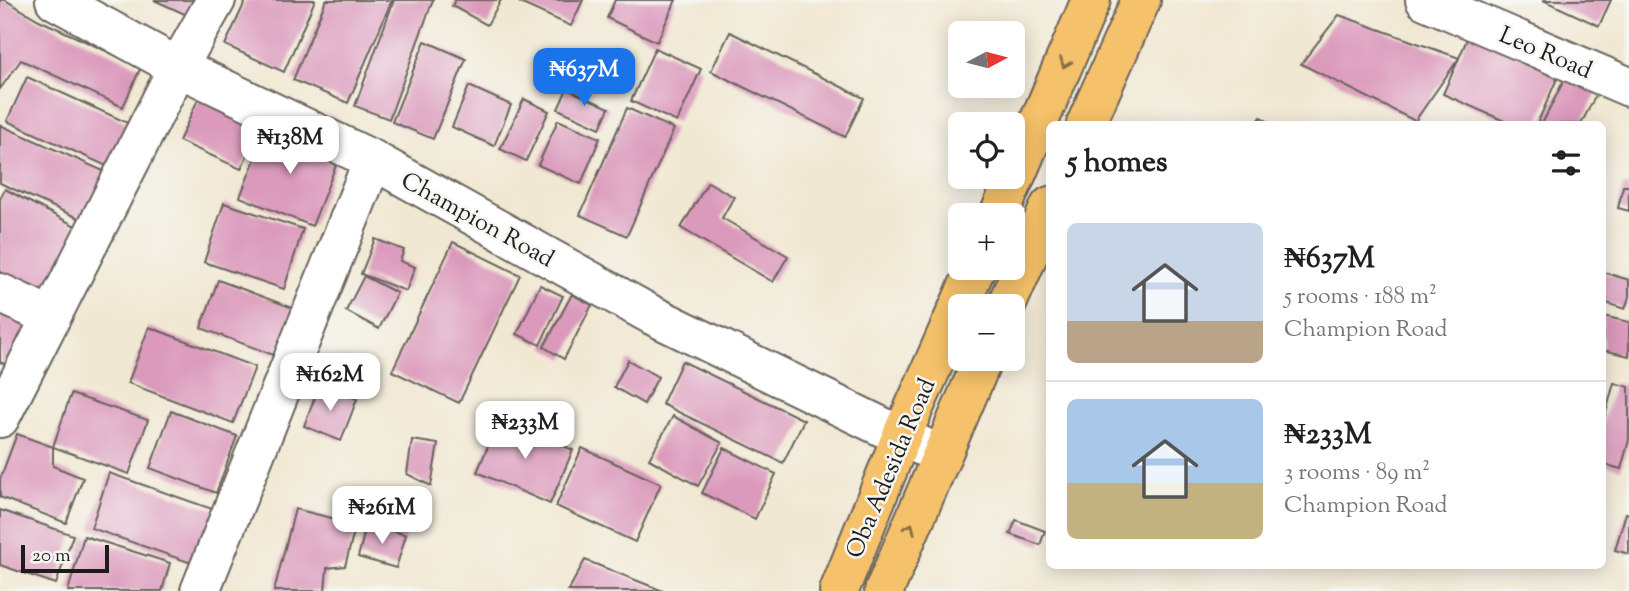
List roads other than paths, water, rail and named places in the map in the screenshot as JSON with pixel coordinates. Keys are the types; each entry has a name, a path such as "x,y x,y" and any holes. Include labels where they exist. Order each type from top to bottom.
{"main road":[{"path":"1004,203 1091,0"},
{"path":"1087,121 1141,0"},
{"path":"1011,294 1046,215"},
{"name":"Oba Adesida Road","path":"839,591 902,435 971,280"},
{"path":"884,591 978,371"}],"street":[{"name":"Champion Road","path":"55,0 178,67 373,160 652,315 940,454"},
{"path":"0,418 178,67 216,0"},
{"name":"Leo Road","path":"1424,0 1629,87"},
{"path":"200,591 373,160"},
{"path":"0,293 51,317"}]}
